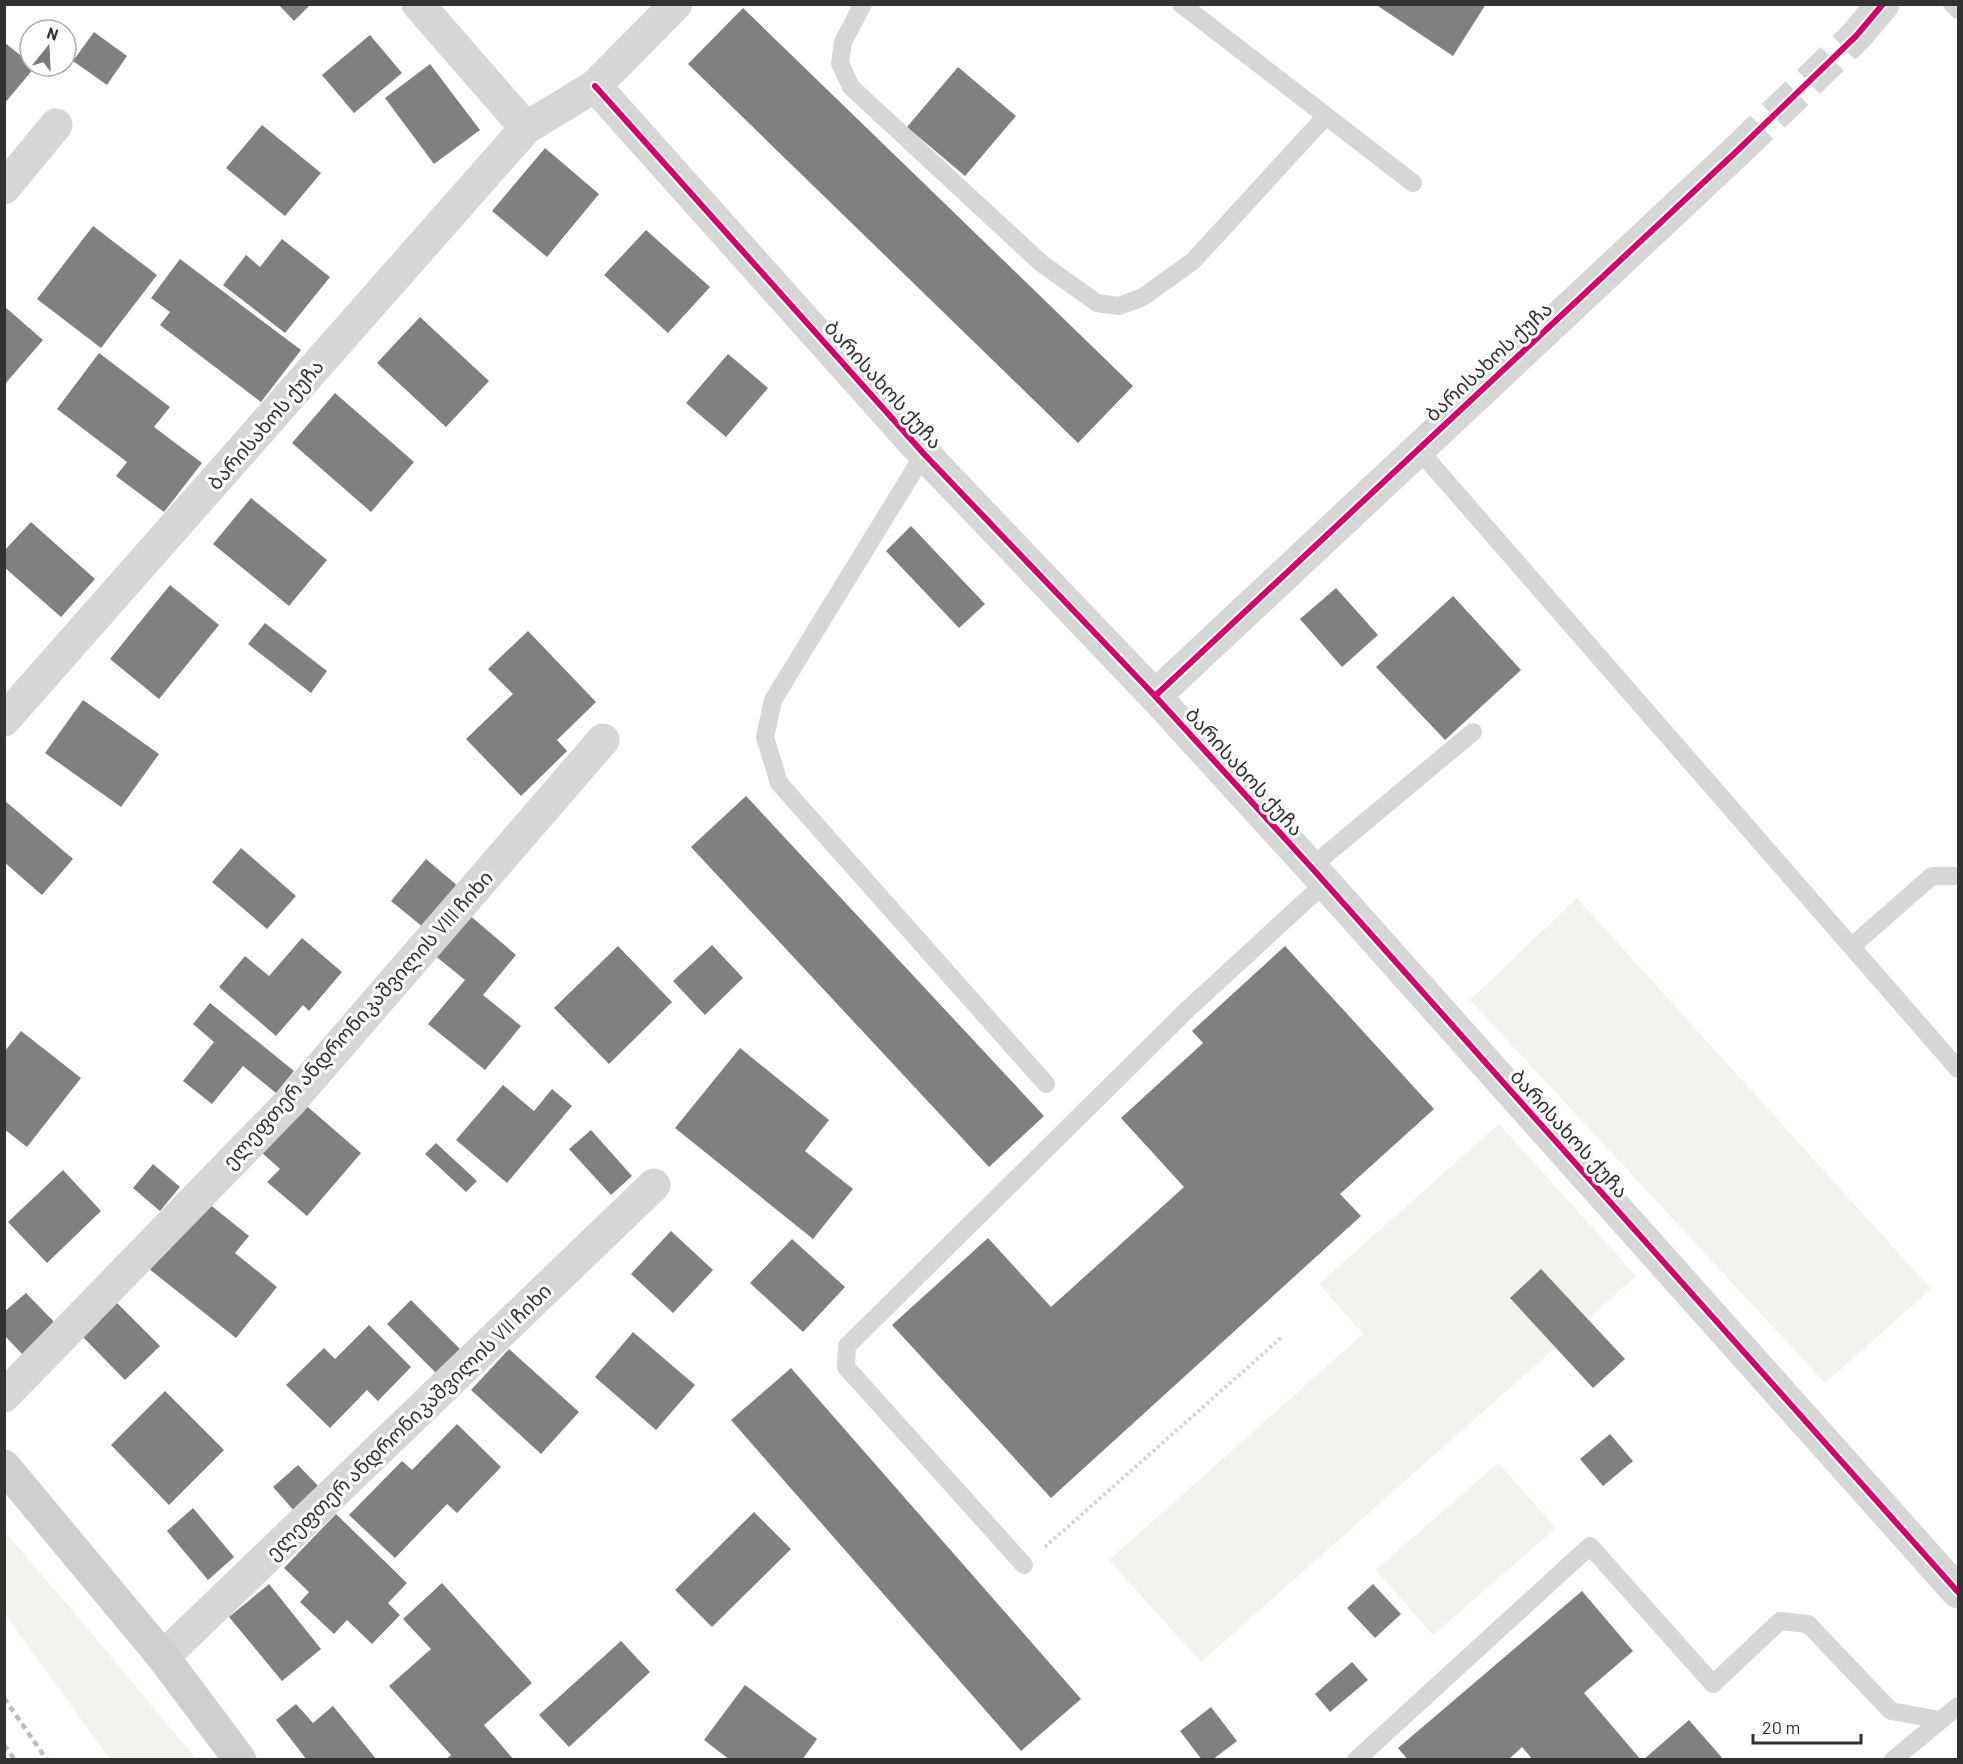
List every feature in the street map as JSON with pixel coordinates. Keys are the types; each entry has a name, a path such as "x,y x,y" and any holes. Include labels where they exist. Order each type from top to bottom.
{"main road":[{"path":"4,1466 163,1657 240,1760"}],"street":[{"path":"418,4 526,128"},
{"name":"ბარისახოს ქუჩა","path":"4,720 526,128 595,86 676,4"},
{"path":"1856,36 1883,4"},
{"name":"ბარისახოს ქუჩა","path":"595,86 924,454 1155,696 1318,875 1959,1592"},
{"path":"4,188 56,125"},
{"name":"ბარისახოს ქუჩა","path":"1155,696 1738,150"},
{"name":"ელეფთერ ანდრონიკაშვილის VIII ჩიხი","path":"4,1396 292,1100 603,740"},
{"name":"ელეფთერ ანდრონიკაშვილის VII ჩიხი","path":"163,1657 654,1185"}],"lane":[{"path":"862,4 843,42 840,63 851,87 1041,263 1097,303 1119,306 1143,297 1193,261 1326,116"},
{"path":"1181,4 1413,183"},
{"path":"1952,4 1959,10"},
{"path":"1418,449 1959,1069"},
{"path":"924,454 773,700 765,737 779,783 1046,1084"},
{"path":"1024,1565 846,1367 847,1347 1188,1009 1318,875 1473,732"},
{"path":"1852,946 1932,876 1959,876"},
{"path":"1356,1760 1590,1546 1713,1684 1780,1621 1808,1624 1892,1711 1940,1720"},
{"path":"1893,1760 1959,1706"}],"path":[{"path":"1024,1565 1282,1337"}],"shaded area":[{"path":"1577,898 1931,1289 1825,1383 1470,1000"},
{"path":"1499,1124 1636,1276 1201,1662 1109,1560 1363,1334 1319,1284"},
{"path":"1498,1463 1556,1528 1433,1635 1376,1570"},
{"path":"5,1532 196,1759 110,1759 5,1614"}],"building":[{"path":"278,4 311,4 294,21"},
{"path":"1375,4 1486,4 1453,56"},
{"path":"743,8 1133,386 1078,443 688,64"},
{"path":"94,32 127,56 107,85 78,65 78,54"},
{"path":"370,35 402,73 354,113 322,75"},
{"path":"4,42 18,53 18,78 26,78 4,104"},
{"path":"430,64 480,130 434,164 385,98"},
{"path":"958,67 1016,116 965,176 907,127"},
{"path":"262,125 321,173 285,216 226,168"},
{"path":"545,148 599,194 547,257 492,211"},
{"path":"93,226 157,275 101,348 37,299"},
{"path":"646,230 710,287 668,333 604,275"},
{"path":"282,239 330,277 285,333 223,285 246,255 260,267"},
{"path":"180,259 301,350 261,402 160,325 170,312 151,298"},
{"path":"5,307 43,340 5,384"},
{"path":"420,317 489,381 446,427 377,363"},
{"path":"99,353 170,407 154,427 202,463 164,512 116,476 127,462 57,409"},
{"path":"728,354 768,388 726,437 686,403"},
{"path":"335,393 414,462 371,512 292,443"},
{"path":"251,498 327,560 289,606 213,544"},
{"path":"31,522 95,579 61,617 4,567 4,551"},
{"path":"911,526 985,604 959,628 886,551"},
{"path":"170,585 219,625 159,699 110,659"},
{"path":"1336,588 1378,635 1342,667 1300,619"},
{"path":"1453,596 1521,670 1445,740 1376,667"},
{"path":"265,623 327,671 311,693 248,644"},
{"path":"528,631 596,702 557,740 567,751 521,796 466,739 513,694 488,669"},
{"path":"83,700 159,754 121,807 45,753"},
{"path":"746,796 1044,1116 989,1167 691,847"},
{"path":"4,800 73,859 42,895 4,862"},
{"path":"241,848 296,896 267,929 212,882"},
{"path":"426,859 459,887 424,928 391,901"},
{"path":"467,913 516,955 483,995 521,1026 485,1070 428,1024 465,980 433,954"},
{"path":"302,938 342,972 309,1011 303,1005 276,1036 219,987 245,956 269,976"},
{"path":"712,945 743,978 705,1015 673,981"},
{"path":"618,946 672,1002 609,1064 554,1008"},
{"path":"1285,946 1434,1109 1340,1194 1361,1216 1051,1498 892,1325 988,1238 1051,1307 1184,1187 1121,1118 1203,1043 1192,1031"},
{"path":"210,1003 294,1071 276,1093 243,1066 212,1104 183,1081 214,1042 193,1024"},
{"path":"21,1031 81,1078 27,1147 4,1129 4,1052"},
{"path":"740,1048 829,1120 805,1151 853,1189 813,1239 675,1128"},
{"path":"503,1085 534,1111 552,1089 572,1106 507,1183 456,1140"},
{"path":"302,1102 361,1153 307,1216 267,1182 280,1169 260,1151"},
{"path":"591,1130 632,1176 611,1195 569,1149"},
{"path":"436,1143 477,1181 466,1192 425,1154"},
{"path":"153,1164 180,1187 160,1211 133,1188"},
{"path":"63,1170 101,1211 47,1263 8,1222"},
{"path":"203,1199 249,1236 235,1253 277,1287 236,1338 148,1268"},
{"path":"671,1231 713,1270 673,1313 631,1274"},
{"path":"792,1239 845,1287 803,1332 750,1283"},
{"path":"1541,1269 1625,1359 1593,1388 1510,1298"},
{"path":"26,1293 57,1325 24,1356 4,1335 4,1312"},
{"path":"411,1300 460,1349 436,1373 387,1324"},
{"path":"115,1301 160,1346 125,1380 81,1335"},
{"path":"369,1325 411,1367 378,1401 367,1390 330,1428 286,1385 324,1348 335,1359"},
{"path":"633,1332 695,1385 656,1430 595,1377"},
{"path":"509,1349 579,1412 541,1454 471,1390"},
{"path":"791,1368 1081,1699 1021,1751 731,1420"},
{"path":"165,1391 224,1450 169,1505 111,1445"},
{"path":"457,1424 501,1467 457,1513 447,1504 395,1558 349,1515 402,1461 412,1470"},
{"path":"1610,1434 1633,1461 1603,1486 1580,1459"},
{"path":"298,1465 321,1489 296,1513 273,1487"},
{"path":"193,1508 234,1557 208,1580 167,1531"},
{"path":"754,1512 791,1549 712,1627 675,1590"},
{"path":"336,1514 407,1583 388,1603 400,1615 372,1644 347,1620 334,1634 300,1602 309,1592 284,1568"},
{"path":"442,1583 532,1683 484,1725 514,1760 445,1760 451,1755 389,1686 431,1649 403,1619"},
{"path":"269,1584 321,1649 282,1681 229,1617"},
{"path":"1373,1584 1401,1614 1375,1638 1347,1608"},
{"path":"1582,1591 1633,1651 1584,1693 1641,1760 1533,1760 1522,1747 1508,1760 1408,1760 1398,1748"},
{"path":"621,1641 650,1672 569,1747 539,1715"},
{"path":"1352,1662 1368,1680 1330,1712 1315,1694"},
{"path":"745,1685 817,1739 802,1760 730,1760 704,1740"},
{"path":"296,1704 313,1723 333,1706 377,1760 307,1760 276,1720"},
{"path":"1211,1707 1237,1741 1212,1760 1202,1760 1180,1731"},
{"path":"1689,1720 1724,1760 1643,1760"}],"tunnel":[{"path":"1738,150 1856,36"}],"railway":[{"path":"4,1698 47,1760"},
{"path":"4,1745 15,1760"}],"cycle path":[{"path":"1155,696 1738,150 1856,36 1883,4"},
{"path":"595,86 924,454 1155,696 1311,867 1958,1592"}]}
